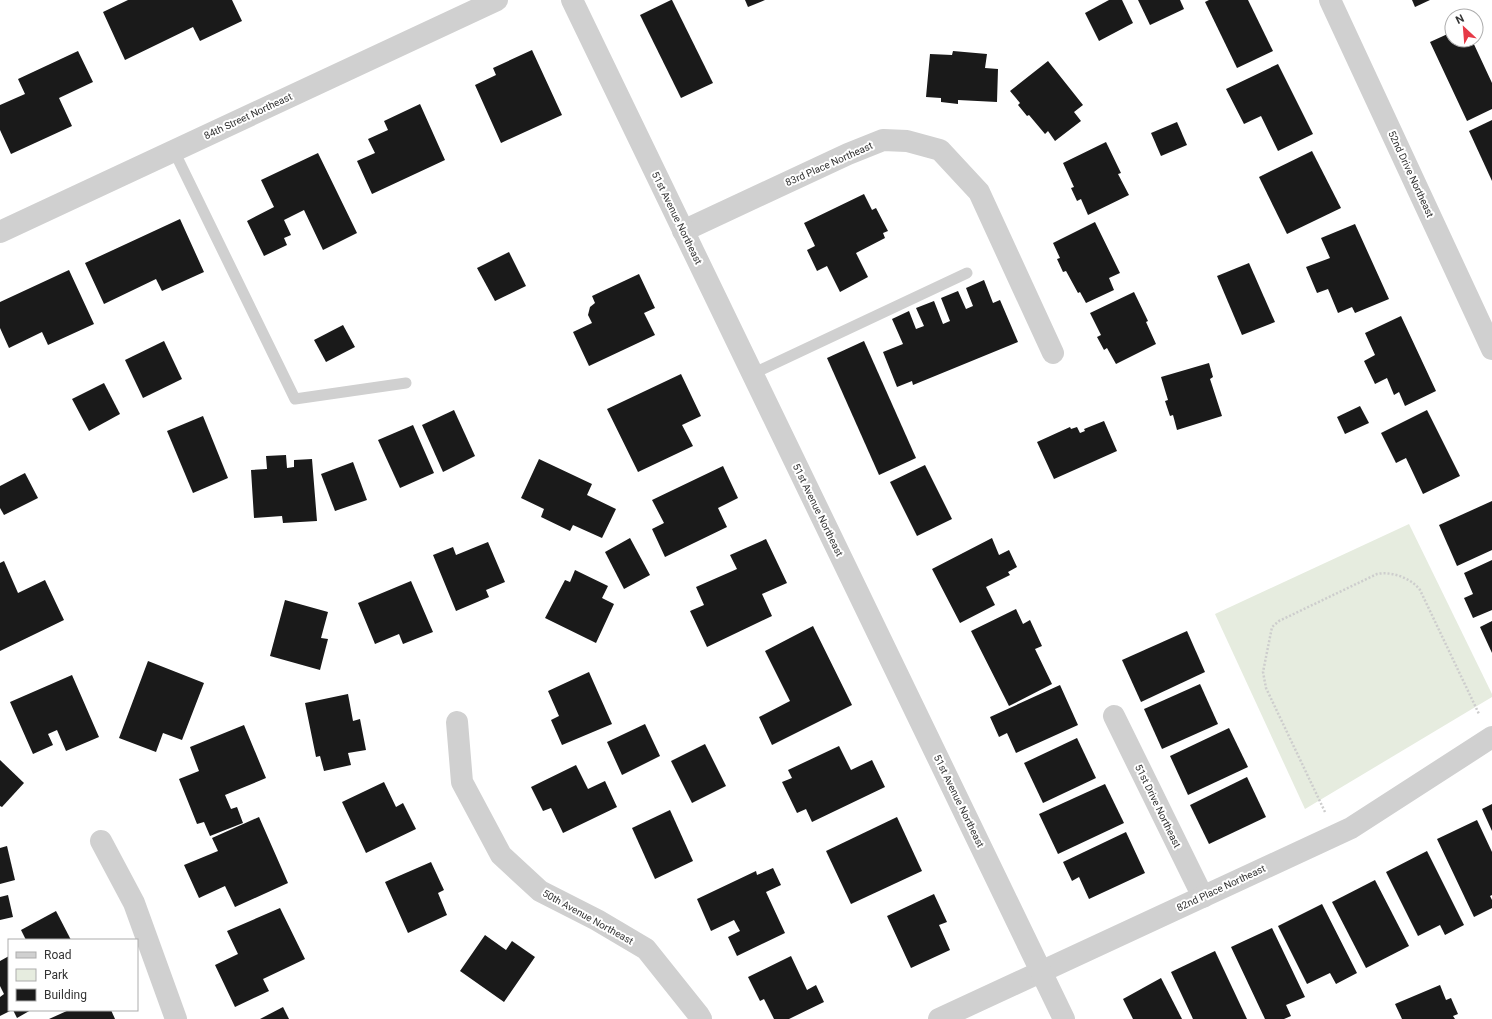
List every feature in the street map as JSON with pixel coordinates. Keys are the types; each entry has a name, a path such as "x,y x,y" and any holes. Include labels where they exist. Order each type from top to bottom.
{"street":[{"name":"84th Street Northeast","path":"0,232 497,0"},
{"name":"51st Avenue Northeast","path":"572,0 1064,1019"},
{"name":"52nd Drive Northeast","path":"1330,0 1492,349"},
{"name":"83rd Place Northeast","path":"683,231 848,154 883,140 907,141 940,150 979,192 1053,353"},
{"name":"51st Drive Northeast","path":"1114,716 1202,897"},
{"name":"50th Avenue Northeast","path":"457,722 462,782 501,855 540,891 597,920 646,950 698,1014 700,1019"},
{"name":"82nd Place Northeast","path":"939,1019 1351,828 1491,738"},
{"path":"101,841 134,903 176,1019"}],"lane":[{"path":"174,151 295,399 406,383"},
{"path":"752,374 968,273"}],"path":[{"path":"1336,835 1266,688 1263,672 1272,627 1279,621 1377,574 1384,573 1399,576 1416,584 1491,738"}],"green space":[{"path":"1409,524 1492,694 1492,697 1305,809 1215,614"}],"building":[{"path":"128,0 232,0 242,21 200,41 193,27 125,60 103,12"},
{"path":"671,0 713,83 681,98 640,15"},
{"path":"745,0 765,0 748,7"},
{"path":"1109,0 1122,0 1133,23 1099,41 1085,13"},
{"path":"1138,0 1180,0 1184,9 1150,25"},
{"path":"1209,0 1248,0 1273,51 1237,68 1205,2"},
{"path":"1412,0 1430,0 1415,7"},
{"path":"1444,36 1444,48 1476,48 1492,83 1492,109 1467,121 1430,42"},
{"path":"532,50 562,115 501,143 475,85 496,75 493,68"},
{"path":"78,51 93,82 59,98 72,126 11,154 0,130 0,105 25,94 18,79"},
{"path":"953,51 987,54 985,68 998,69 997,102 958,100 958,104 941,102 941,98 926,97 930,54 952,55"},
{"path":"1048,61 1083,105 1074,112 1081,121 1055,141 1048,131 1045,134 1029,115 1027,116 1018,105 1020,103 1010,91"},
{"path":"1278,64 1313,134 1278,151 1261,116 1244,124 1226,89"},
{"path":"420,104 445,160 372,194 357,161 375,153 368,139 388,130 384,121"},
{"path":"1492,120 1492,181 1469,131"},
{"path":"1177,122 1187,145 1161,156 1151,133"},
{"path":"1106,142 1121,173 1118,174 1129,195 1088,215 1081,199 1077,201 1071,188 1074,187 1063,163"},
{"path":"1312,151 1341,208 1287,234 1259,177"},
{"path":"318,153 357,233 323,250 304,210 284,220 291,235 284,238 287,245 264,256 247,221 274,207 261,180"},
{"path":"864,194 872,210 876,208 888,231 883,233 885,238 856,253 868,277 840,292 827,266 817,271 807,250 815,246 804,223"},
{"path":"180,219 204,272 162,291 156,279 104,304 85,263"},
{"path":"1095,222 1120,273 1109,278 1114,290 1086,303 1080,292 1078,293 1066,271 1063,272 1057,259 1060,258 1053,243"},
{"path":"1355,224 1389,299 1355,313 1352,307 1338,313 1328,289 1317,293 1306,267 1330,258 1321,238"},
{"path":"509,252 526,286 495,301 477,268"},
{"path":"1249,263 1275,322 1242,335 1217,276"},
{"path":"69,270 94,324 48,345 42,332 9,348 0,328 0,302"},
{"path":"639,274 655,308 644,313 655,335 589,366 573,332 592,323 588,315 590,307 595,303 592,296"},
{"path":"984,280 993,303 1000,300 1018,342 913,385 912,381 897,387 883,352 903,344 892,319 909,311 916,329 924,326 916,308 934,301 943,324 950,321 941,298 958,291 966,309 973,306 966,288"},
{"path":"1134,292 1148,321 1146,322 1156,344 1116,364 1107,348 1104,350 1097,337 1101,335 1090,313"},
{"path":"1401,316 1436,391 1405,406 1399,392 1394,395 1387,378 1375,384 1364,361 1375,355 1365,333"},
{"path":"343,325 355,347 326,362 314,340"},
{"path":"164,341 182,379 143,398 125,360"},
{"path":"864,341 916,458 879,475 827,358"},
{"path":"1209,363 1213,377 1210,379 1222,416 1177,430 1173,415 1170,416 1165,401 1168,400 1161,377"},
{"path":"681,374 701,416 682,425 693,446 638,472 607,409"},
{"path":"104,383 120,414 89,431 72,399"},
{"path":"1360,406 1369,423 1345,434 1337,417"},
{"path":"454,410 475,456 443,472 422,425"},
{"path":"1427,410 1460,476 1423,494 1406,458 1396,463 1381,433"},
{"path":"203,416 228,478 193,493 167,431"},
{"path":"1104,421 1117,451 1054,479 1037,442 1070,427 1071,429 1077,427 1080,433 1085,431 1084,429"},
{"path":"413,425 434,473 400,488 378,440"},
{"path":"286,455 287,468 294,467 294,460 312,459 317,521 283,523 282,516 254,518 251,470 267,469 266,456"},
{"path":"539,459 592,484 587,495 616,509 602,538 573,525 570,531 541,517 544,509 521,498"},
{"path":"353,462 367,500 335,511 321,474"},
{"path":"925,465 952,519 917,536 890,482"},
{"path":"723,466 738,498 718,508 727,527 665,557 652,529 664,523 652,500"},
{"path":"25,473 38,498 4,515 0,508 0,486"},
{"path":"1492,501 1492,550 1457,566 1439,525"},
{"path":"630,538 650,575 624,589 605,552"},
{"path":"992,538 999,555 1009,550 1017,567 1008,572 1010,575 986,587 995,605 960,623 932,569"},
{"path":"766,539 787,583 762,594 772,616 707,647 690,611 704,605 696,587 737,569 730,555"},
{"path":"488,542 505,582 486,590 489,597 456,611 433,555 453,547 456,555"},
{"path":"1492,560 1492,610 1473,618 1464,598 1473,594 1464,573"},
{"path":"4,561 18,593 45,580 64,620 0,651 0,563"},
{"path":"575,570 608,586 602,598 614,604 596,643 545,618 565,580 570,582"},
{"path":"411,581 433,632 403,644 399,634 375,644 358,603"},
{"path":"285,600 328,612 321,638 328,639 320,670 270,656"},
{"path":"1016,609 1023,624 1030,620 1042,646 1035,649 1052,684 1009,706 971,631"},
{"path":"1492,621 1492,653 1480,627"},
{"path":"813,626 852,705 772,745 759,717 790,701 765,651"},
{"path":"1187,631 1205,672 1141,702 1122,660"},
{"path":"148,661 204,683 182,740 163,733 156,752 119,738"},
{"path":"589,672 612,724 562,745 551,720 559,716 548,691"},
{"path":"72,675 99,737 66,751 57,730 48,734 53,745 33,754 10,702"},
{"path":"1200,684 1218,724 1162,749 1144,709"},
{"path":"1060,685 1078,725 1016,753 1007,733 999,737 990,717"},
{"path":"348,694 353,721 360,719 366,750 348,753 351,765 324,771 320,756 316,757 305,703"},
{"path":"645,724 660,756 622,775 607,742"},
{"path":"244,725 266,778 225,795 231,809 237,807 243,823 210,836 204,822 197,824 179,779 199,771 190,747"},
{"path":"1229,728 1248,767 1188,795 1170,756"},
{"path":"1077,738 1096,778 1043,803 1024,763"},
{"path":"705,744 726,786 692,803 671,761"},
{"path":"839,746 851,770 872,760 885,787 812,822 806,809 797,813 782,782 792,778 788,770"},
{"path":"0,760 24,783 2,807 0,806"},
{"path":"576,765 588,789 605,781 617,807 563,833 551,808 543,811 531,787"},
{"path":"1247,777 1266,817 1209,844 1190,805"},
{"path":"384,782 396,807 403,803 416,829 366,853 342,802"},
{"path":"1105,784 1124,823 1058,854 1039,814"},
{"path":"1492,804 1492,831 1482,809"},
{"path":"670,810 693,861 655,879 632,828"},
{"path":"259,817 288,883 235,907 225,886 199,898 184,865 218,851 212,838"},
{"path":"897,817 922,871 851,904 826,851"},
{"path":"1477,820 1492,852 1492,895 1490,896 1492,900 1492,908 1474,917 1437,839"},
{"path":"1126,832 1145,873 1089,899 1079,877 1072,881 1063,862"},
{"path":"7,846 15,880 0,884 0,848"},
{"path":"1427,851 1464,925 1445,935 1440,925 1418,936 1386,872"},
{"path":"431,862 444,890 438,893 447,915 408,933 385,882"},
{"path":"773,868 781,885 766,892 785,933 737,956 728,937 740,931 734,920 711,931 697,899 756,871 757,875"},
{"path":"1375,880 1409,946 1366,968 1332,902"},
{"path":"934,894 947,922 939,925 950,950 911,968 887,916"},
{"path":"8,895 13,917 0,920 0,897"},
{"path":"1322,904 1357,973 1336,984 1330,973 1307,984 1278,926"},
{"path":"280,908 305,959 263,979 269,991 235,1007 215,965 238,954 227,931"},
{"path":"56,911 70,939 26,939 21,930"},
{"path":"1272,928 1305,997 1286,1005 1291,1016 1284,1019 1265,1019 1231,947"},
{"path":"485,935 506,950 512,941 535,957 504,1002 460,971"},
{"path":"1215,951 1247,1019 1193,1019 1171,972"},
{"path":"791,956 807,990 816,985 824,1002 789,1019 774,1019 764,999 760,1001 748,977"},
{"path":"8,957 8,1011 10,1011 0,1016 0,997 4,994 0,986 0,961"},
{"path":"1161,978 1182,1019 1133,1019 1123,999"},
{"path":"1440,985 1446,1000 1451,998 1458,1014 1453,1016 1455,1019 1402,1019 1395,1004"},
{"path":"283,1007 289,1019 260,1019"},
{"path":"14,1011 29,1011 17,1018"},
{"path":"67,1011 111,1011 115,1019 49,1019"}]}
